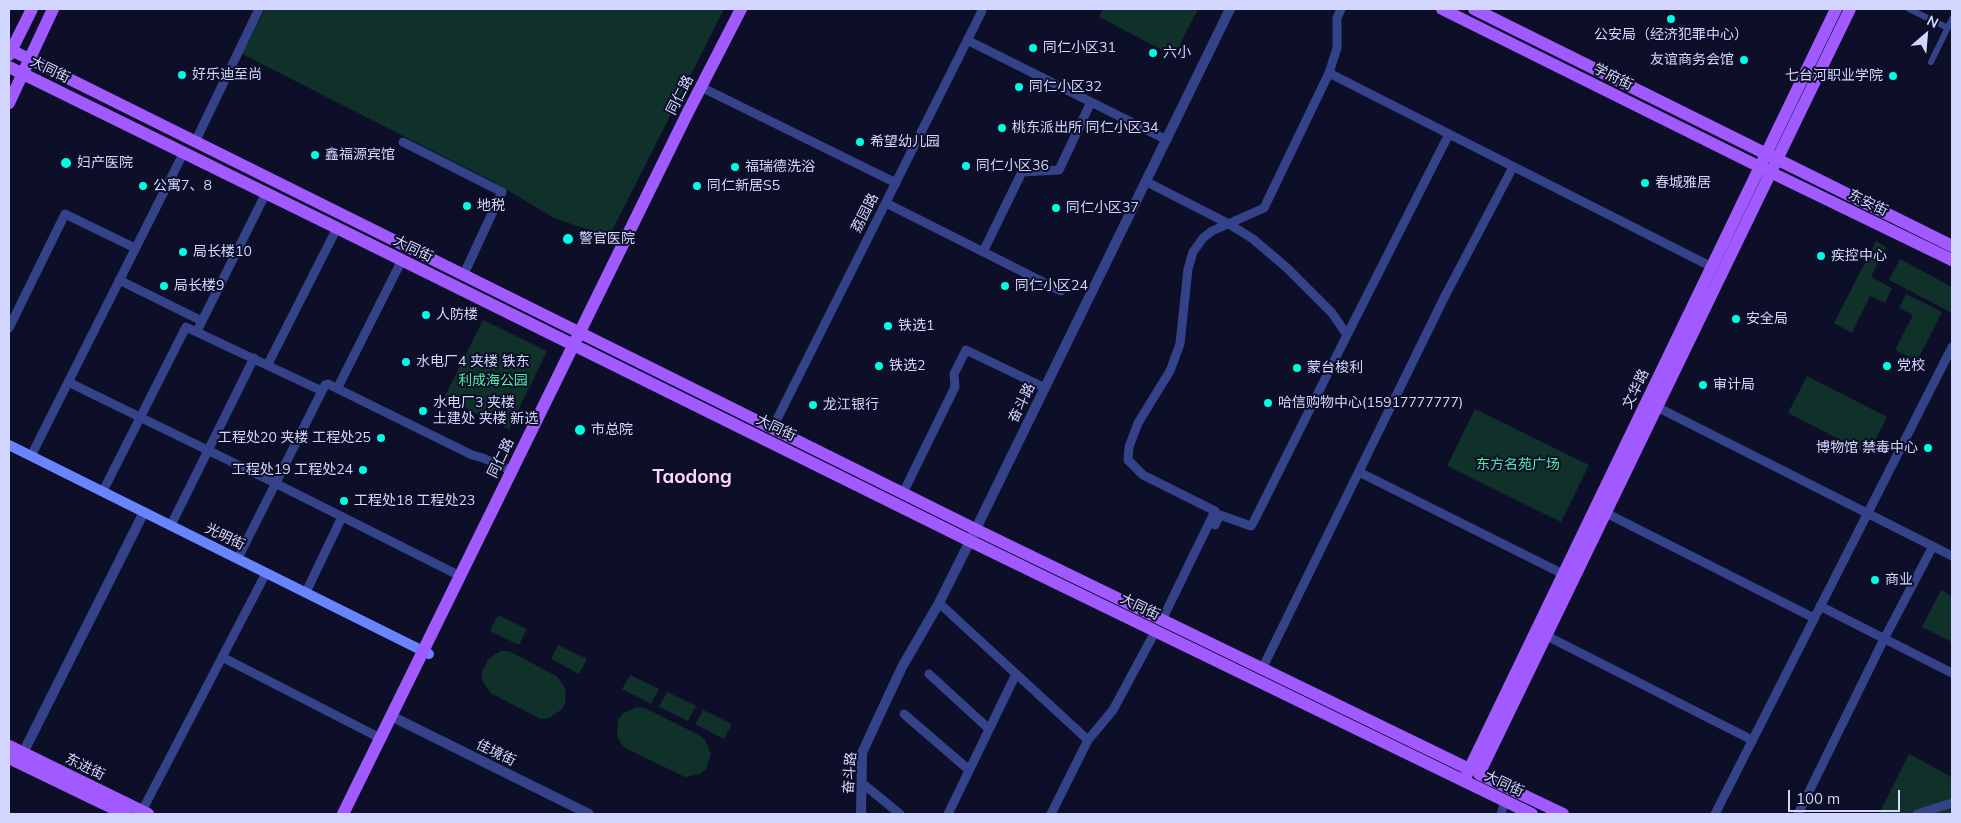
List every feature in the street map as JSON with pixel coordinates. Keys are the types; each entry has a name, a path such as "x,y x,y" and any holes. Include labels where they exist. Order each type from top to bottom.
{"main road":[{"path":"9,51 32,9"},
{"path":"9,103 53,9"},
{"name":"同仁路","path":"350,814 426,652 581,341 741,9"},
{"name":"同仁路","path":"704,88 745,9"},
{"name":"学府街","path":"1442,9 1765,169"},
{"name":"学府街","path":"1474,9 1771,157"},
{"name":"文华路","path":"1771,157 1836,9"},
{"name":"文华路","path":"1468,784 1765,169 1850,9"},
{"name":"大同街","path":"9,51 463,276 581,341 970,541 1532,814"},
{"name":"大同街","path":"9,67 402,260 772,429 1563,814"},
{"name":"东安街","path":"1771,157 1952,246"},
{"name":"文华路","path":"1652,404 1712,267 1765,169"},
{"name":"东安街","path":"1765,169 1952,260"},
{"name":"同仁路","path":"426,652 460,576 512,471 581,341"},
{"name":"光明街","path":"9,444 426,652"},
{"name":"文华路","path":"1474,771 1546,635 1568,577"},
{"name":"同仁路","path":"343,814 380,738 394,718"},
{"name":"东进街","path":"9,746 145,813"},
{"name":"东进街","path":"9,758 125,814"}],"street":[{"path":"195,142 259,9"},
{"name":"荔园路","path":"772,429 982,11 981,9"},
{"name":"奋斗路","path":"861,814 862,753 902,667 970,541 1230,9"},
{"path":"1165,621 1215,511 1143,474 1128,460 1129,447 1138,423 1170,371 1180,344 1188,269 1194,252 1203,238 1212,231 1264,208 1329,73 1337,48 1337,18 1341,9"},
{"path":"1909,9 1948,28"},
{"path":"1931,62 1952,20"},
{"path":"967,40 1167,140"},
{"path":"1329,73 1712,267"},
{"path":"704,88 896,182"},
{"path":"983,252 1022,172 1059,170 1091,102"},
{"path":"1165,621 1220,515 1251,526 1254,521 1449,134"},
{"path":"403,142 502,192 463,276"},
{"path":"31,456 184,152"},
{"path":"1262,669 1445,296 1513,167"},
{"path":"1147,182 1228,224 1254,240 1287,268 1332,313 1347,335"},
{"path":"197,331 266,193"},
{"path":"886,203 1061,291"},
{"path":"9,328 66,214 135,248"},
{"path":"268,364 337,228"},
{"path":"338,387 402,260"},
{"path":"119,280 202,321"},
{"path":"103,491 186,326 322,391"},
{"path":"1715,814 1952,347"},
{"path":"903,493 955,387 954,374 966,350 1045,388"},
{"path":"171,525 254,358"},
{"path":"68,382 460,576"},
{"path":"238,558 325,385 328,384 338,387 472,455 512,471"},
{"path":"1652,404 1952,556"},
{"path":"1359,472 1568,577"},
{"path":"1600,511 1814,618"},
{"path":"24,753 144,512"},
{"path":"306,592 342,517"},
{"path":"1798,814 1884,639 1933,546"},
{"path":"145,813 266,572"},
{"path":"938,603 1088,740"},
{"path":"1820,606 1952,673"},
{"path":"1051,814 1088,740 1113,710 1155,632"},
{"path":"1546,635 1752,740"},
{"path":"222,658 380,738"},
{"path":"929,674 989,729"},
{"path":"948,814 1016,674"},
{"path":"904,714 969,770"},
{"name":"佳境街","path":"394,718 589,814"},
{"path":"862,783 900,814"},
{"path":"1501,814 1505,802"},
{"path":"1917,814 1952,803"}],"green space":[{"path":"265,9 724,9 609,237 554,218 494,182 242,54"},
{"path":"1103,9 1198,9 1174,56 1099,17"},
{"path":"1876,241 1886,247 1871,277 1892,288 1885,303 1870,296 1852,333 1834,323"},
{"path":"1900,259 1952,287 1952,313 1889,280"},
{"path":"1906,294 1942,312 1917,361 1895,350 1913,315 1899,308"},
{"name":"利成海公园","path":"483,320 547,351 509,429 444,398"},
{"path":"1807,376 1887,417 1868,454 1788,413"},
{"name":"东方名苑广场","path":"1475,409 1589,465 1561,522 1447,466"},
{"path":"1941,590 1952,596 1952,642 1922,627"},
{"path":"498,615 527,629 519,645 490,631"},
{"path":"558,645 587,659 579,674 551,659"},
{"path":"501,651 509,651 558,677 566,690 565,704 561,710 549,718 541,719 490,693 482,680 482,672 488,659"},
{"path":"630,675 659,689 651,704 622,689"},
{"path":"667,692 696,706 688,721 659,707"},
{"path":"637,707 645,708 699,735 705,740 711,754 706,769 700,774 685,777 625,748 617,735 618,720 623,713"},
{"path":"703,710 732,724 724,739 695,724"},
{"path":"1909,754 1952,777 1952,814 1879,814"}],"place":[{"name":"公安局（经济犯罪中心）","path":"1671,19"},
{"name":"同仁小区31","path":"1033,48"},
{"name":"六小","path":"1153,53"},
{"name":"友谊商务会馆","path":"1744,60"},
{"name":"好乐迪至尚","path":"182,75"},
{"name":"七台河职业学院","path":"1893,76"},
{"name":"同仁小区32","path":"1019,87"},
{"name":"桃东派出所 同仁小区34","path":"1002,128"},
{"name":"希望幼儿园","path":"860,142"},
{"name":"鑫福源宾馆","path":"315,155"},
{"name":"妇产医院","path":"66,163"},
{"name":"同仁小区36","path":"966,166"},
{"name":"福瑞德洗浴","path":"735,167"},
{"name":"春城雅居","path":"1645,183"},
{"name":"公寓7、8","path":"143,186"},
{"name":"同仁新居S5","path":"697,186"},
{"name":"地税","path":"467,206"},
{"name":"同仁小区37","path":"1056,208"},
{"name":"警官医院","path":"568,239"},
{"name":"局长楼10","path":"183,252"},
{"name":"疾控中心","path":"1821,256"},
{"name":"局长楼9","path":"164,286"},
{"name":"同仁小区24","path":"1005,286"},
{"name":"人防楼","path":"426,315"},
{"name":"安全局","path":"1736,319"},
{"name":"铁选1","path":"888,326"},
{"name":"水电厂4 夹楼 铁东","path":"406,362"},
{"name":"铁选2","path":"879,366"},
{"name":"党校","path":"1887,366"},
{"name":"蒙台梭利","path":"1297,368"},
{"name":"审计局","path":"1703,385"},
{"name":"哈信购物中心(15917777777)","path":"1268,403"},
{"name":"龙江银行","path":"813,405"},
{"name":"水电厂3 夹楼 土建处 夹楼 新选","path":"423,411"},
{"name":"市总院","path":"580,430"},
{"name":"工程处20 夹楼 工程处25","path":"381,438"},
{"name":"博物馆 禁毒中心","path":"1928,448"},
{"name":"工程处19 工程处24","path":"363,470"},
{"name":"工程处18 工程处23","path":"344,501"},
{"name":"商业","path":"1875,580"}],"district":[{"name":"Taodong","path":"692,477"}]}
